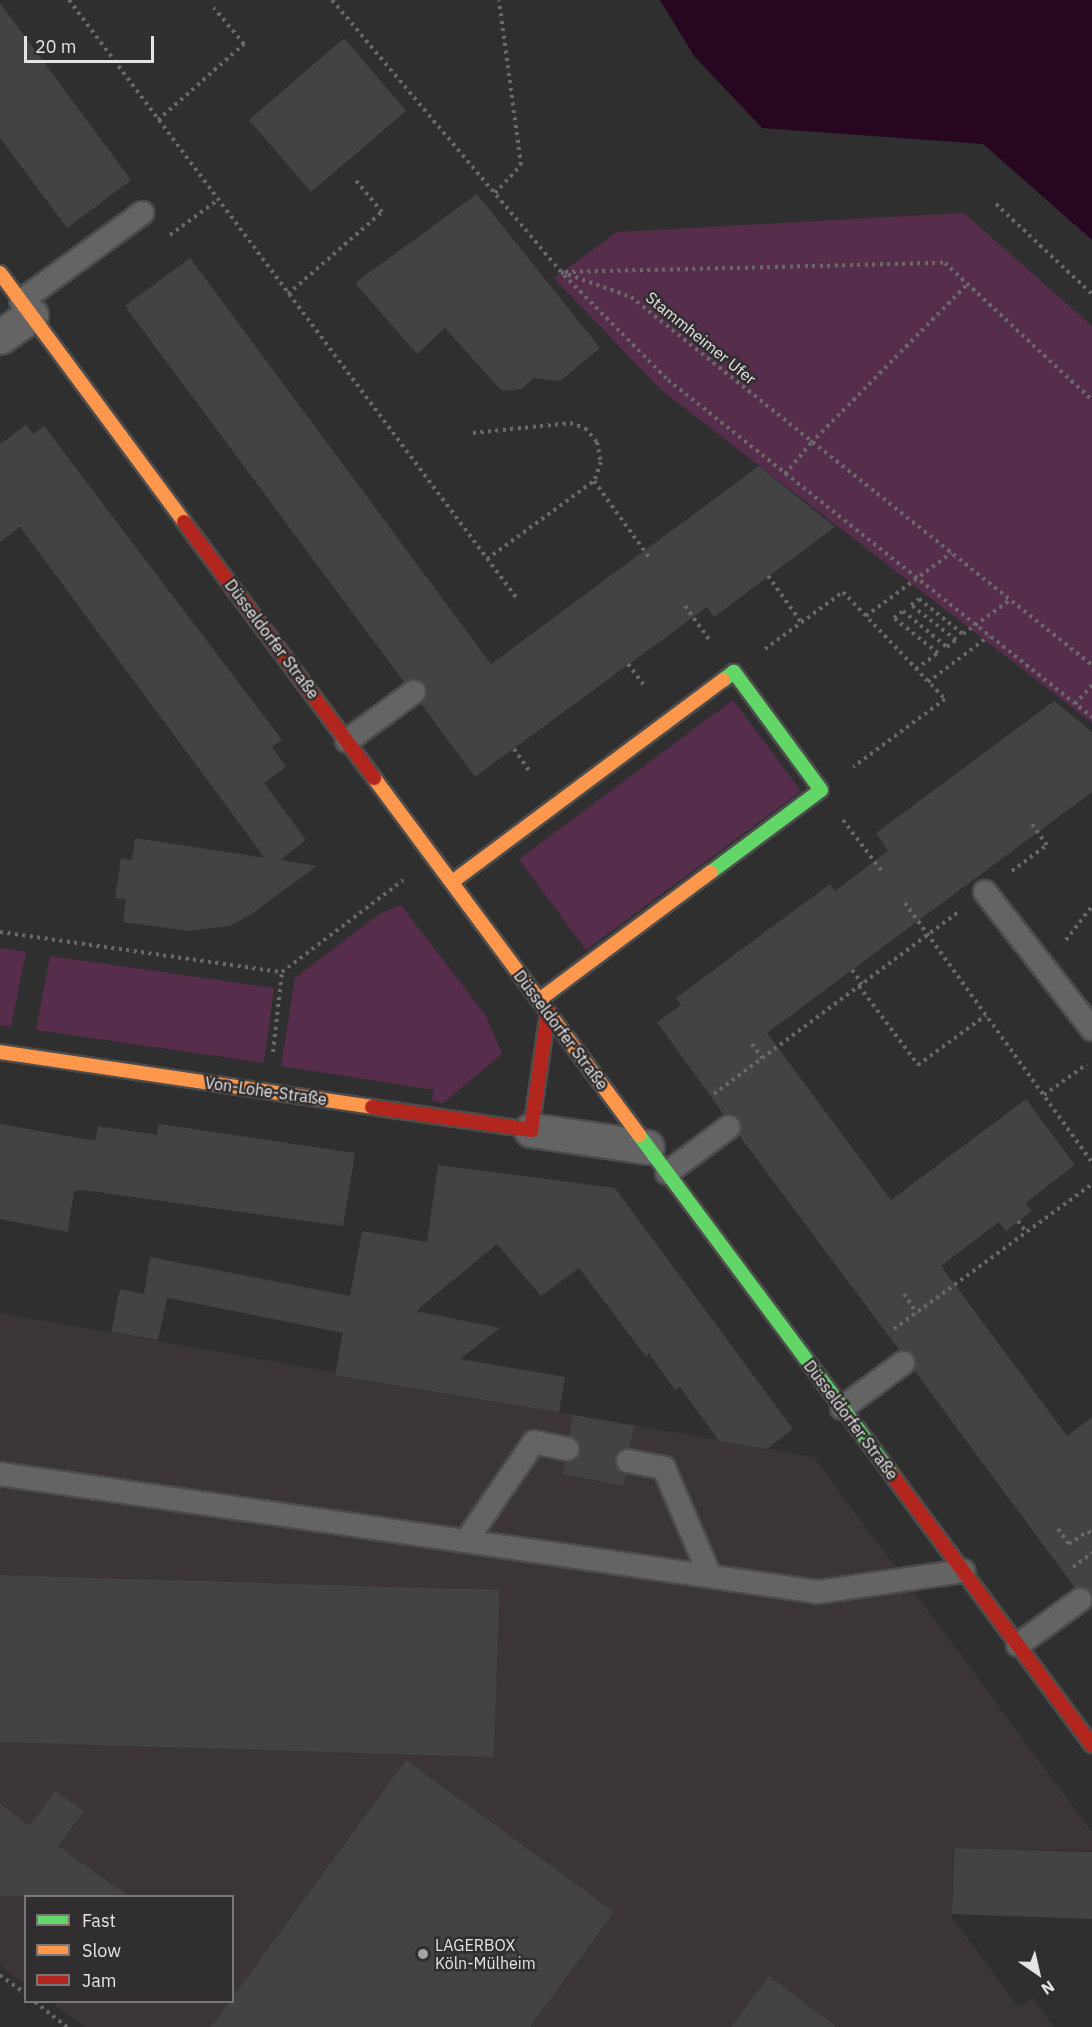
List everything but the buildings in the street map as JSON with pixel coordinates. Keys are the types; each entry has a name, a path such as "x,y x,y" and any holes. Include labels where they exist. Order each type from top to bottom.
{"street":[{"name":"Düsseldorfer Straße","path":"0,273 1092,1745"},
{"path":"0,338 26,308"},
{"path":"452,882 734,672 821,790 539,1000"},
{"path":"531,1130 548,1012"},
{"name":"Von-Lohe-Straße","path":"0,1052 647,1147"}],"lane":[{"path":"26,308 142,213"},
{"path":"348,741 414,692"},
{"path":"985,892 1092,1029"},
{"path":"667,1173 729,1127"},
{"path":"842,1408 903,1363"},
{"path":"465,1541 534,1442 567,1449"},
{"path":"628,1461 664,1468 710,1576"},
{"path":"0,1474 818,1592 963,1571"},
{"path":"1018,1645 1080,1600"}],"path":[{"path":"69,0 516,597"},
{"path":"332,0 561,272 668,380 1092,717"},
{"path":"495,193 521,165 499,0"},
{"path":"158,120 244,44 214,8"},
{"path":"288,294 382,212 352,177"},
{"path":"996,204 1092,294"},
{"path":"561,272 945,263 1092,400"},
{"name":"Stammheimer Ufer","path":"561,272 632,297 811,443 1092,665"},
{"path":"785,474 811,443 968,284"},
{"path":"473,433 570,423 585,428 597,441 601,462 594,482 487,559"},
{"path":"594,482 651,560"},
{"path":"866,616 951,553"},
{"path":"768,576 801,622"},
{"path":"734,672 843,592 945,699 821,790 881,870"},
{"path":"916,669 938,653 894,618 903,611 947,647 956,640 911,604 919,599 963,634 1010,600"},
{"path":"928,682 989,636"},
{"path":"1075,704 1092,685"},
{"path":"709,1098 1047,845 1031,823"},
{"path":"0,932 282,972 433,857"},
{"path":"905,903 1092,1162"},
{"path":"852,970 918,1065 986,1015"},
{"path":"269,1091 282,972"},
{"path":"752,1044 762,1058"},
{"path":"1044,1095 1092,1060"},
{"path":"888,1334 1092,1184"},
{"path":"1018,1221 1026,1232"},
{"path":"904,1294 917,1312"},
{"path":"1058,1529 1069,1545 1088,1531 1092,1535"},
{"path":"1070,1569 1092,1553"},
{"path":"0,1975 24,1993"},
{"path":"37,2003 67,2027"}],"shaded area":[{"path":"660,0 1092,0 1092,240 983,144 762,128 694,56"},
{"path":"964,213 1092,326 1092,723 660,389 554,278 617,232"},
{"path":"733,700 801,791 586,950 519,859"},
{"path":"401,905 486,1016 502,1054 443,1103 432,1101 434,1090 281,1066 295,978 379,914"},
{"path":"0,948 26,952 11,1027 0,1025"},
{"path":"50,956 274,988 264,1063 36,1030"},
{"path":"0,1313 814,1457 1092,1832 1092,1851 953,1848 952,1917 1018,2007 1032,1998 1054,2027 86,2027 51,2003 234,2003 234,1895 24,1895 24,1983 0,1965"}],"traffic: fast":[{"path":"711,872 821,790 734,672 723,680"},
{"path":"639,1135 892,1475"}],"traffic: slow":[{"path":"0,273 184,522"},
{"path":"452,882 723,680"},
{"path":"374,778 639,1135"},
{"path":"539,1000 711,872"},
{"path":"0,1052 372,1107"}],"traffic: jam":[{"path":"184,522 374,778"},
{"path":"372,1107 531,1130 548,1012"},
{"path":"892,1475 1092,1745"}],"place":[{"name":"LAGERBOX Köln-Mülheim","path":"423,1954"}]}
